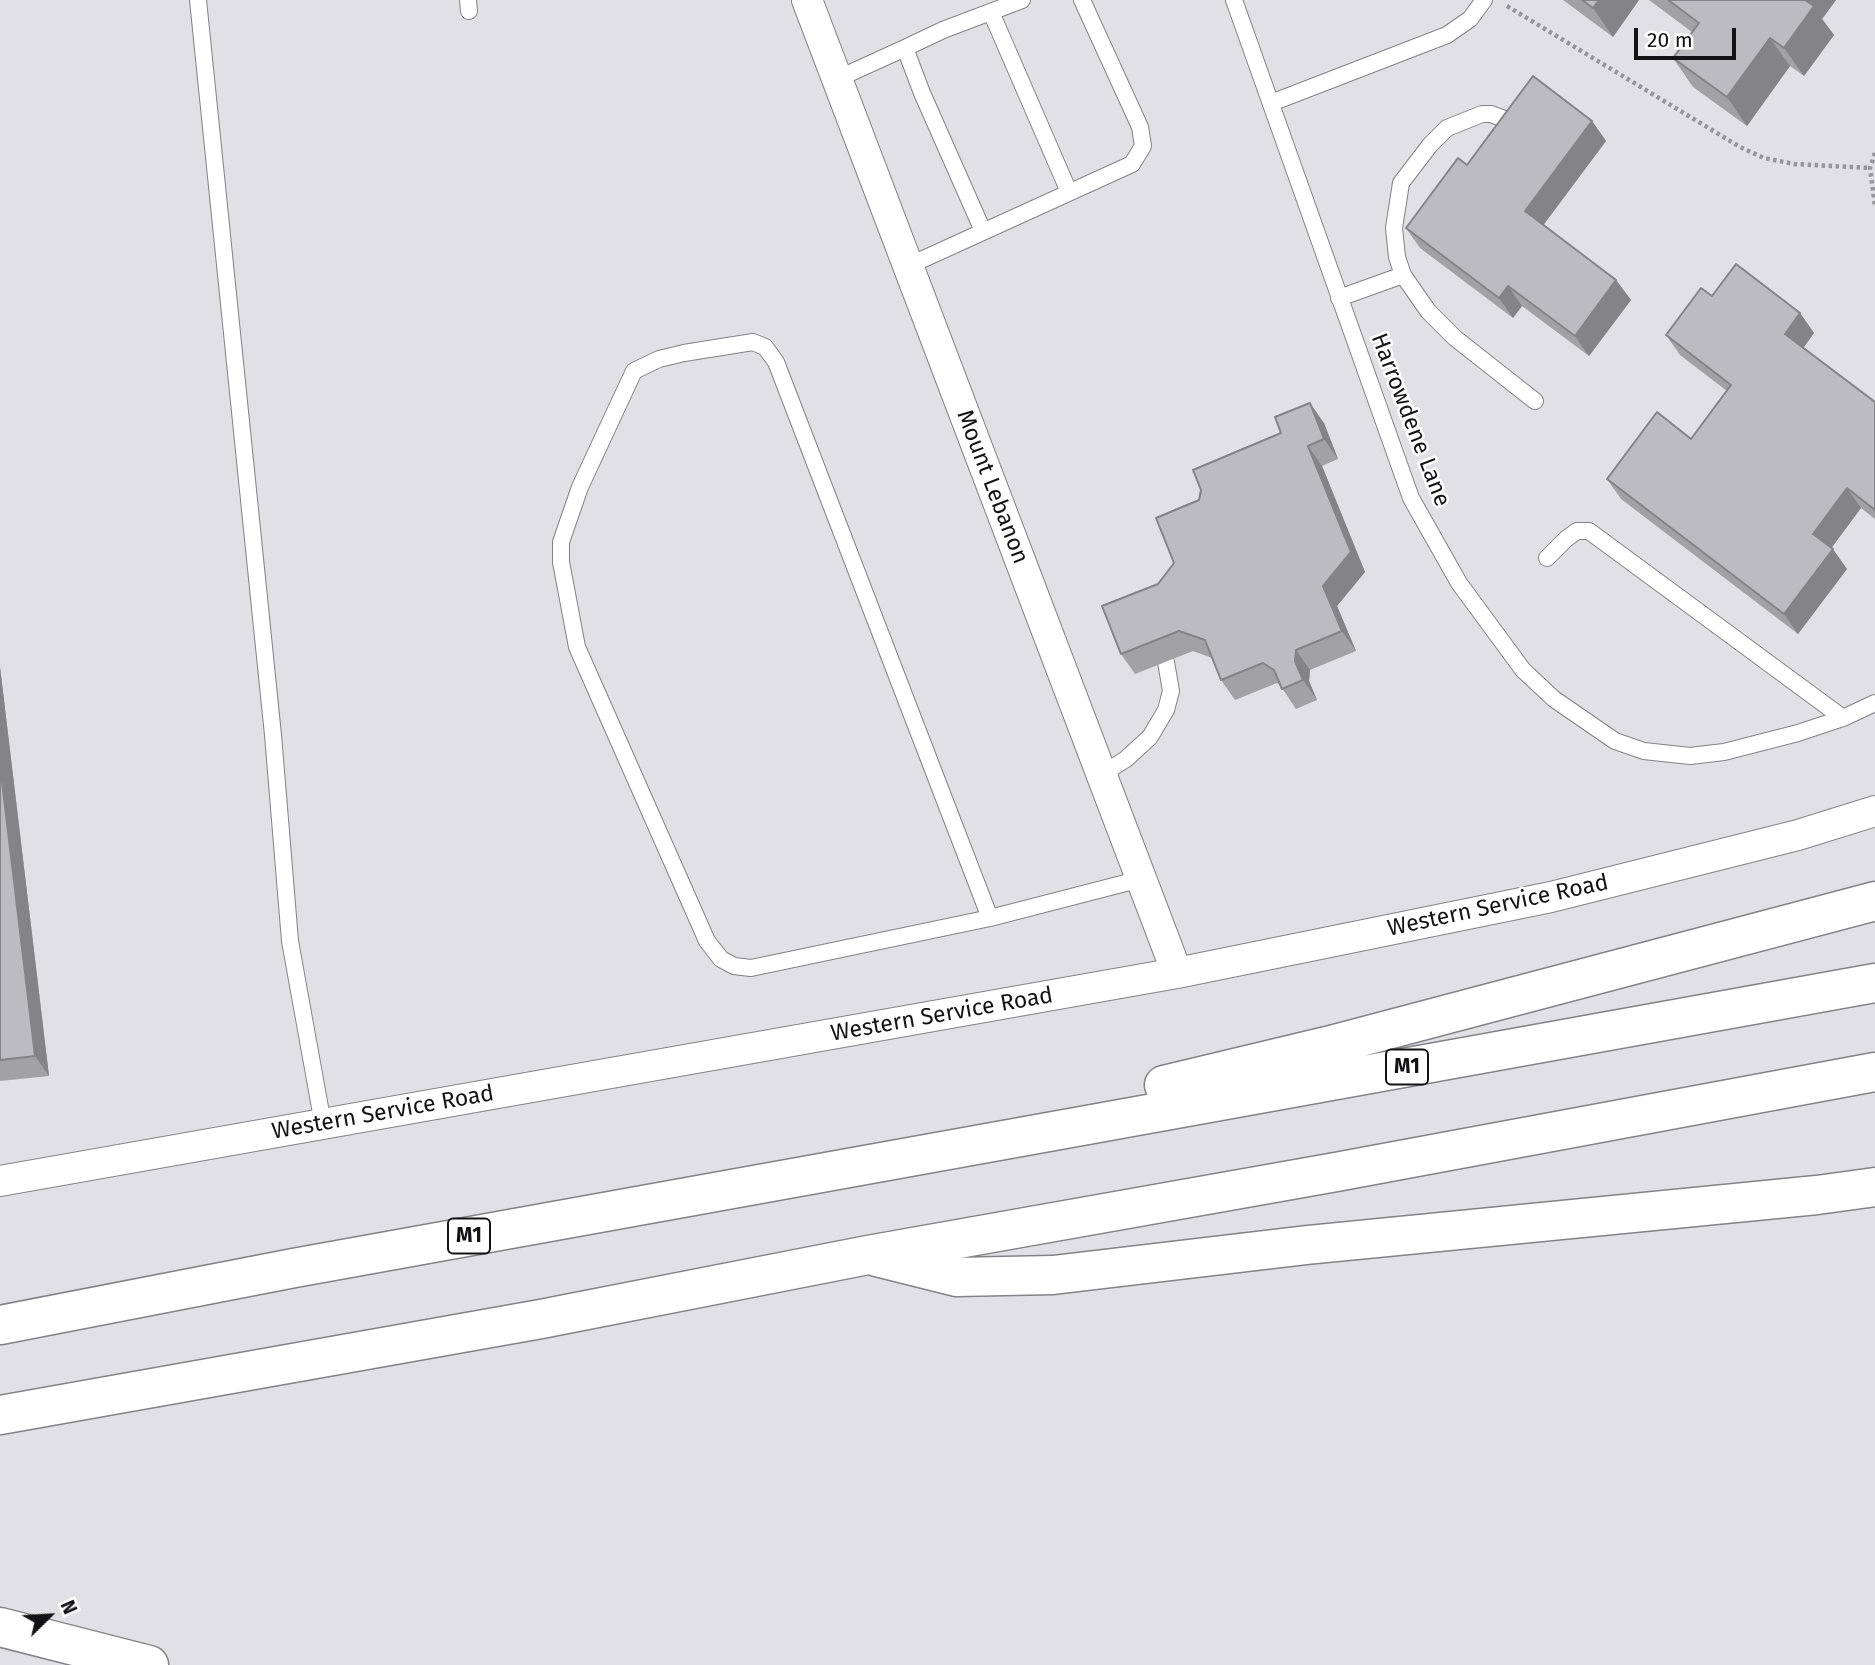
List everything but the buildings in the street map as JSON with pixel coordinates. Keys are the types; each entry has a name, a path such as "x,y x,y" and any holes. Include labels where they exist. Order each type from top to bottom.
{"main road":[{"path":"938,1151 1021,1116 1202,1077 1327,1046 1875,901"},
{"name":"M1","path":"0,1325 294,1268 1875,983"},
{"path":"0,1415 541,1319 868,1255 1875,1072"},
{"path":"868,1255 957,1277 1053,1275 1307,1245 1875,1187"},
{"path":"0,1627 149,1665"}],"street":[{"name":"Mount Lebanon","path":"807,0 1177,973"},
{"name":"Western Service Road","path":"0,1181 1177,973 1551,897 1798,835 1875,811"}],"lane":[{"path":"198,0 272,735 290,941 323,1124"},
{"path":"837,79 943,30 1022,0"},
{"path":"908,266 1132,164 1143,146 1140,127 1082,0"},
{"name":"Harrowdene Lane","path":"1234,0 1411,498 1459,583 1523,670 1554,699 1615,741 1644,751 1690,756 1724,752 1798,733 1843,718 1875,703"},
{"path":"1271,103 1447,35 1470,19 1484,0"},
{"path":"991,12 1069,192"},
{"path":"905,48 983,231"},
{"path":"1507,120 1491,114 1482,114 1447,128 1430,145 1401,183 1394,229 1397,257 1403,275 1428,311 1455,338 1535,401"},
{"path":"1339,298 1403,275"},
{"path":"989,918 776,362 765,347 752,342 659,359 634,371 580,487 561,542 561,562 577,646 707,941 721,959 734,966 751,968 989,918 1141,879"},
{"path":"1547,558 1577,531 1589,531 1843,718"},
{"path":"1101,775 1126,759 1150,737 1166,710 1171,691 1166,662"}],"path":[{"path":"1497,0 1740,147 1764,158 1794,164 1870,168"},
{"path":"1875,153 1870,168 1875,206"}]}
